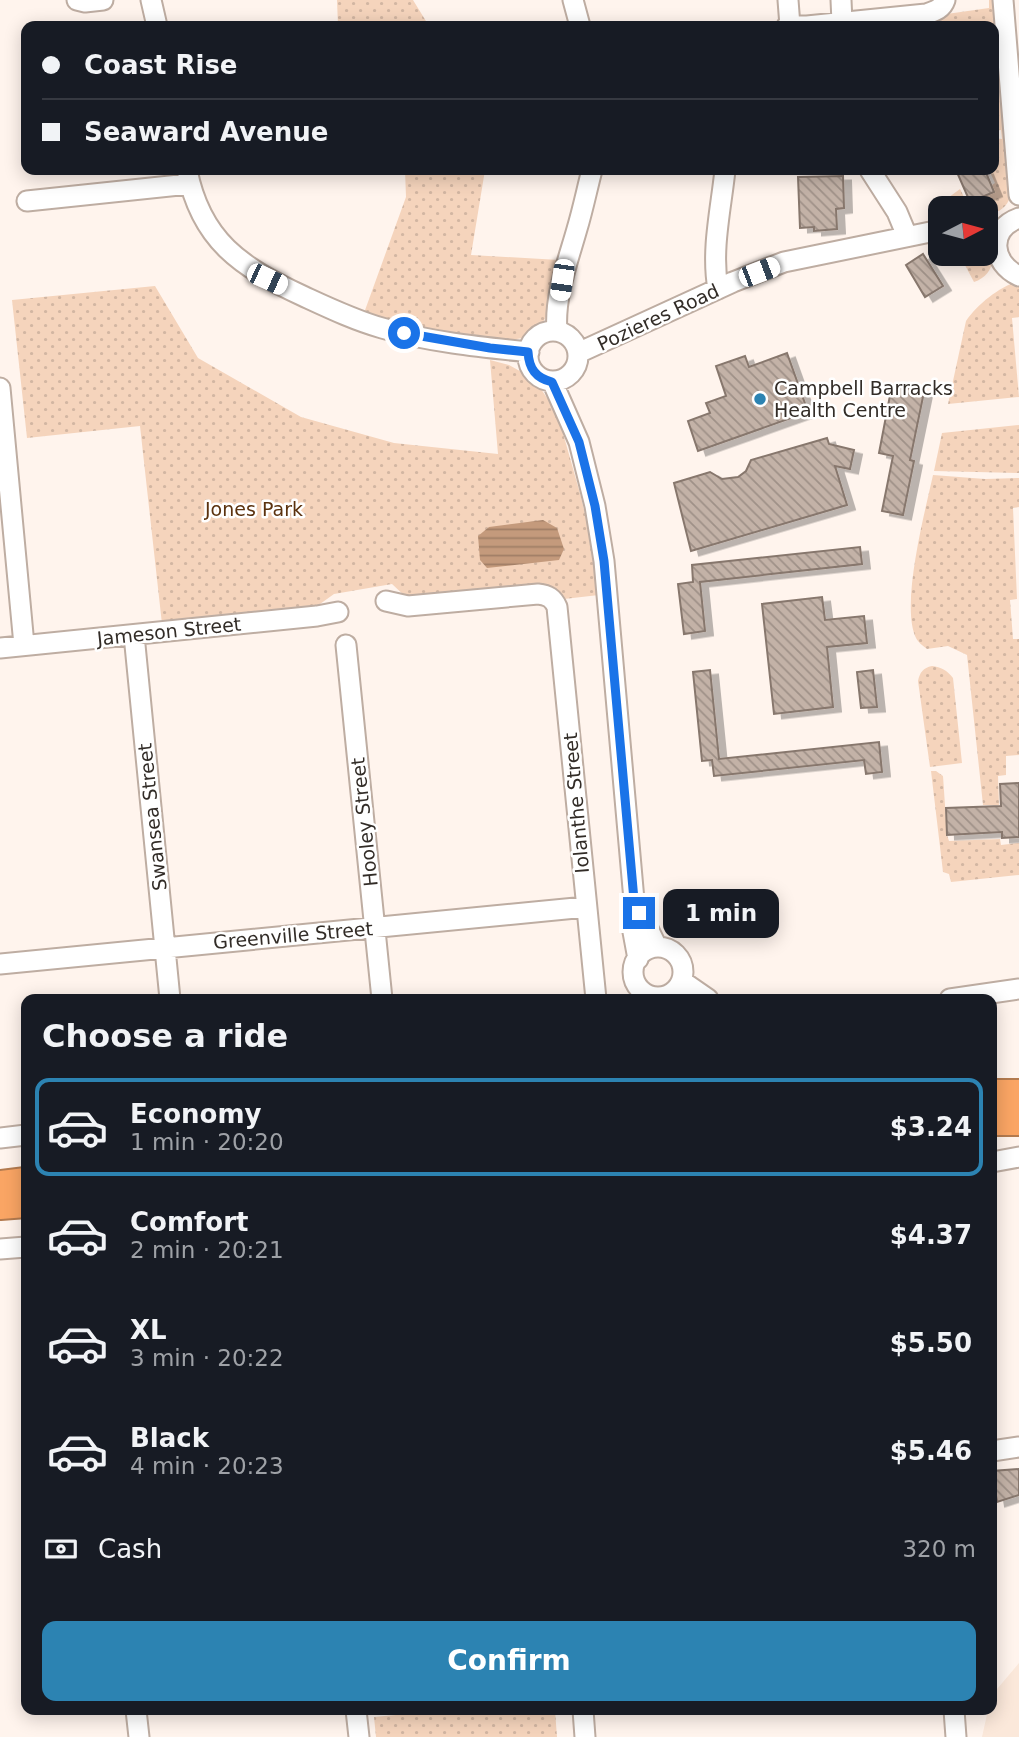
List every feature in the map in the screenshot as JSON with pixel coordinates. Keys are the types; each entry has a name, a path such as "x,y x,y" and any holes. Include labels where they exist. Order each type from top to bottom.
{"highway":[{"path":"997,1094 1019,1094"},
{"path":"997,1121 1019,1121"},
{"path":"0,1185 21,1183"},
{"path":"0,1205 21,1203"}],"street":[{"path":"77,0 103,0"},
{"path":"151,0 156,21"},
{"path":"573,0 579,21"},
{"path":"788,0 789,21"},
{"path":"841,0 842,21"},
{"path":"861,21 926,14 943,6 945,0"},
{"path":"1003,0 1019,195"},
{"path":"557,331 562,280 591,175"},
{"path":"718,289 715,270 724,175"},
{"path":"873,175 897,212 907,236"},
{"path":"27,201 188,177 201,215 218,240 236,258 267,279 348,317 383,329 425,338 528,352"},
{"path":"998,227 1019,218"},
{"name":"Pozieres Road","path":"579,353 784,262 928,232"},
{"path":"998,257 1003,266 1019,276"},
{"path":"557,331 572,339 577,346 578,363 568,376 552,382 544,380 531,369 528,352 536,338 557,331"},
{"path":"552,382 579,442 595,506 604,561 634,900 633,932 638,959"},
{"path":"0,388 24,645"},
{"name":"Iolanthe Street","path":"386,601 408,606 538,594 553,599 557,607 595,994"},
{"name":"Jameson Street","path":"0,648 338,612"},
{"name":"Swansea Street","path":"134,635 169,994"},
{"name":"Hooley Street","path":"346,645 381,994"},
{"path":"634,900 657,947"},
{"name":"Greenville Street","path":"0,964 586,907"},
{"path":"634,991 634,971 638,959 646,951 657,947 673,952 682,965 683,973 669,994"},
{"path":"984,994 1019,989"},
{"path":"0,1138 21,1136"},
{"path":"997,1160 1019,1157"},
{"path":"0,1249 21,1247"},
{"path":"997,1450 1019,1447"},
{"path":"137,1715 139,1737"},
{"path":"357,1715 359,1737"},
{"path":"584,1715 586,1737"},
{"path":"954,1715 956,1737"}],"shaded area":[{"path":"543,520 557,528 564,549 559,560 487,568 480,560 478,536 489,527"},
{"path":"1019,1663 1019,1737 982,1737 987,1715 997,1715 997,1689"}],"green space":[{"path":"337,0 413,0 426,21 338,21"},
{"path":"989,0 994,0 996,21 897,21 989,8"},
{"path":"999,67 1009,200 998,211 998,196 984,196 994,192 992,185 995,183 991,175 999,175 999,139 1002,139 999,130"},
{"path":"405,175 484,175 471,255 559,260 548,312 534,332 522,338 494,339 418,327 364,313 406,197"},
{"path":"960,189 964,196 950,196"},
{"path":"965,266 991,266 985,275 974,282"},
{"path":"1019,281 1019,317 1012,318 1019,397 948,404 966,321 990,297"},
{"name":"Jones Park","path":"155,286 198,358 301,417 394,443 498,454 490,360 509,365 527,375 551,404 561,426 594,551 599,595 564,599 556,589 544,585 408,599 392,584 334,594 313,609 162,624 140,426 27,438 12,300"},
{"path":"1019,425 1019,473 934,471 942,433"},
{"path":"933,475 985,479 1019,478 1019,507 1013,508 1017,599 1010,600 1013,639 1019,639 1019,755 1006,756 1006,775 998,776 999,805 983,805 967,655 948,646 927,649 916,638 912,623 912,582"},
{"path":"932,666 944,669 953,678 962,763 930,767 918,681 922,671"},
{"path":"931,771 943,776 949,841 1000,839 1001,845 1019,843 1019,875 951,882 949,874 943,872"},
{"path":"555,1715 557,1737 376,1737 374,1717"}],"building":[{"path":"958,175 987,175 994,192 984,196 967,196"},
{"path":"843,176 844,208 836,209 837,229 814,231 814,227 800,228 798,177"},
{"path":"923,254 928,266 943,286 925,297 906,265"},
{"name":"Campbell Barracks Health Centre","path":"787,353 808,412 698,451 688,421 710,413 706,403 726,396 716,366 745,356 749,367"},
{"path":"892,385 924,392 910,460 914,461 903,515 882,511 893,456 879,453"},
{"path":"827,438 829,444 854,450 850,469 835,466 847,505 691,551 674,483 710,472 722,479 738,477 746,471 751,460"},
{"path":"860,547 862,564 700,582 705,631 684,634 678,584 693,582 692,565"},
{"path":"822,597 825,620 864,616 867,643 827,647 833,707 774,714 762,604"},
{"path":"710,670 719,759 879,742 882,772 866,774 864,760 714,776 712,760 702,761 693,672"},
{"path":"873,670 877,707 861,708 857,672"},
{"path":"1019,783 1019,837 1002,838 1002,832 947,835 946,808 1001,806 1000,784"},
{"path":"1019,1469 1019,1495 997,1502 997,1471"}],"place":[{"name":"Campbell Barracks Health Centre","path":"760,399"}],"route":[{"path":"404,333 528,352 531,369 544,380 552,382 579,442 595,506 604,561 634,900 639,913"}]}
